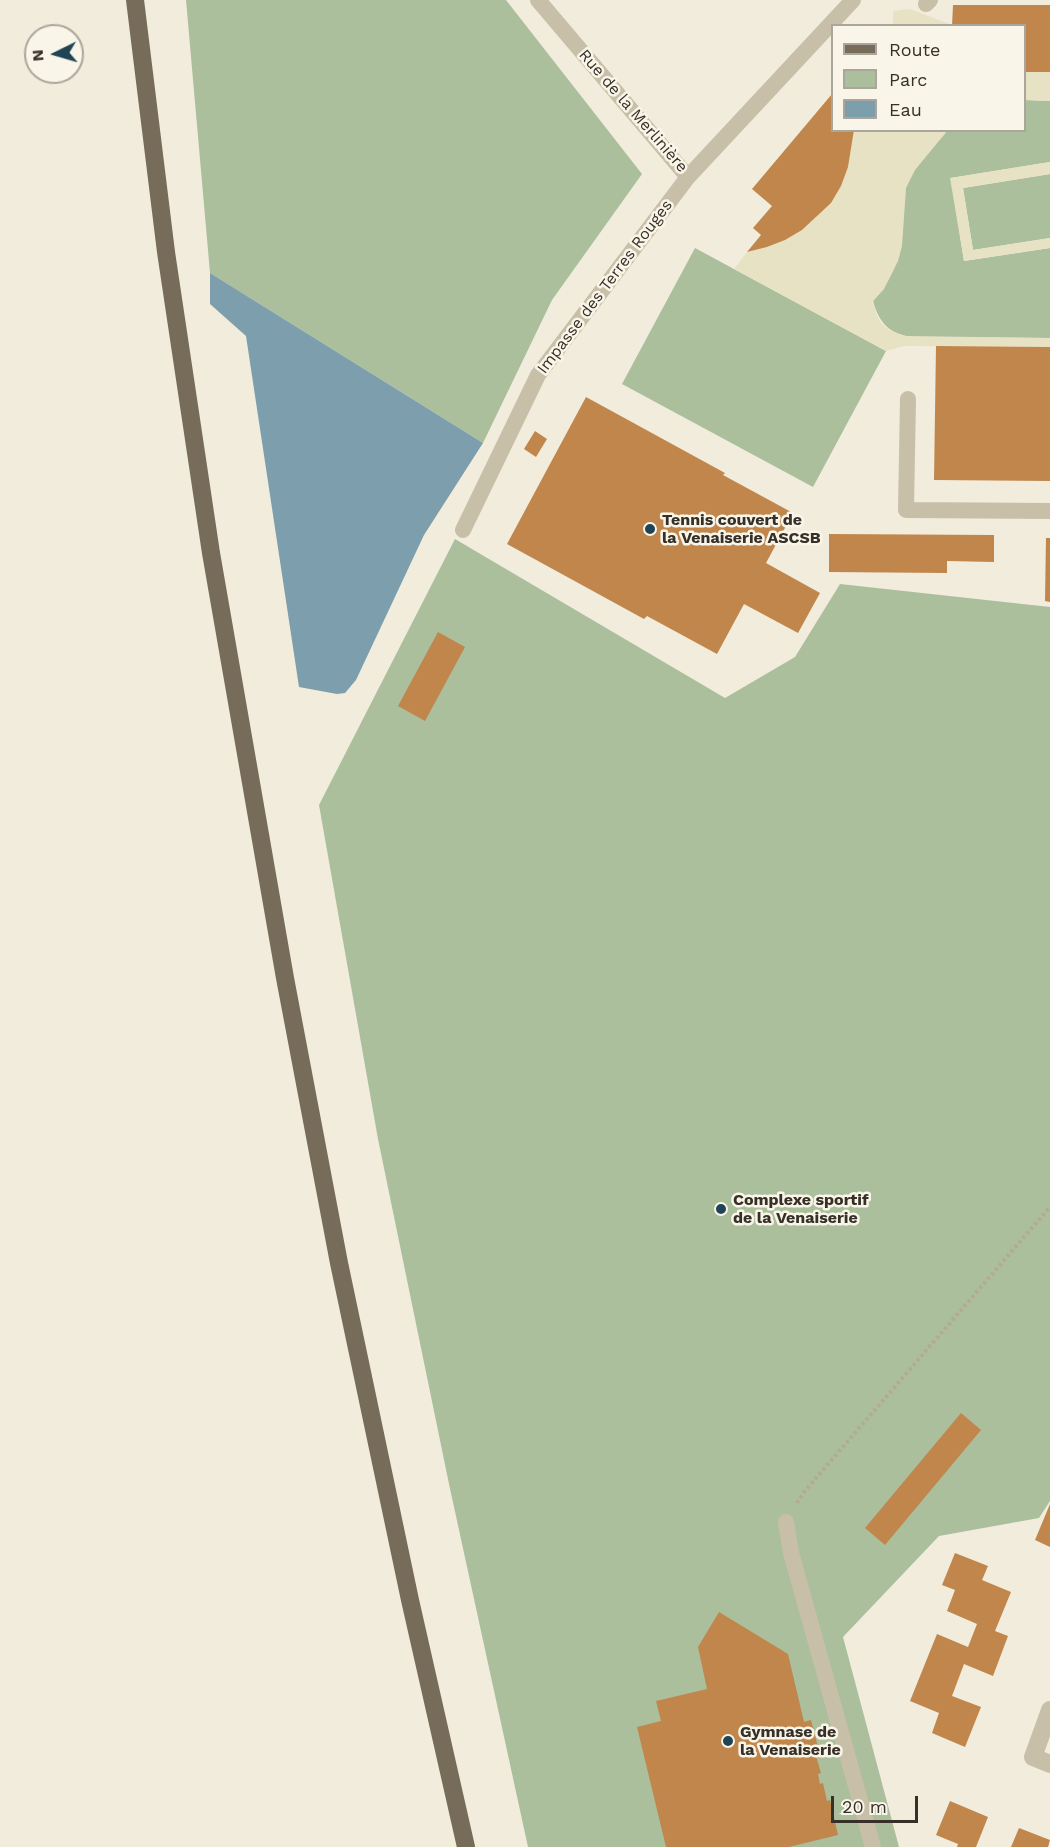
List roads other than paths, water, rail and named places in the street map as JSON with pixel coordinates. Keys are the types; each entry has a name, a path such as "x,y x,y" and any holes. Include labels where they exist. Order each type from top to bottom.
{"main road":[{"path":"135,0 166,252 209,541 285,978 344,1287 410,1600 466,1847"}],"street":[{"path":"1050,1710 1033,1757 1050,1764"}],"lane":[{"name":"Rue de la Merlinière","path":"538,0 688,177 853,0"},
{"name":"Impasse des Terres Rouges","path":"463,530 538,375 688,177"},
{"path":"908,399 906,510 1050,511"},
{"path":"786,1522 790,1554 873,1847"}],"water":[{"path":"210,273 483,443 424,535 356,680 345,693 337,694 299,687 246,336 210,304"}],"place":[{"name":"Tennis couvert de la Venaiserie ASCSB","path":"650,529"},
{"name":"Complexe sportif de la Venaiserie","path":"721,1209"},
{"name":"Gymnase de la Venaiserie","path":"728,1741"}]}
